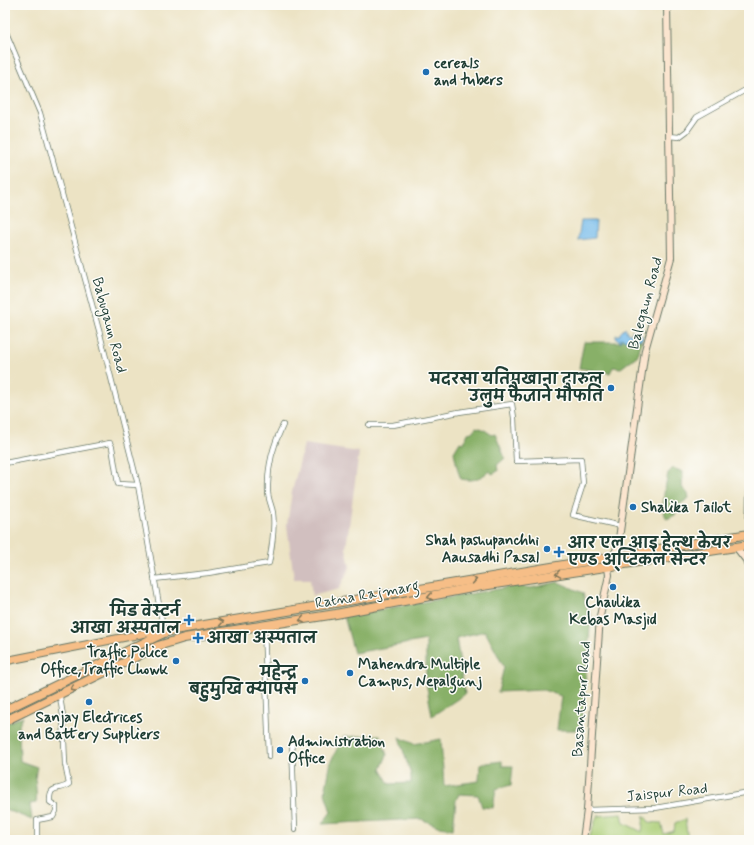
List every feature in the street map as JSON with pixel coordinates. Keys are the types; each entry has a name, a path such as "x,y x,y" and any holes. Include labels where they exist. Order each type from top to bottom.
{"highway":[{"name":"Ratna Rajmarg","path":"5,721 170,642 343,613 748,534"},
{"name":"Ratna Rajmarg","path":"5,710 164,633 256,616 610,562 749,545"}],"main road":[{"path":"5,661 146,633 164,633"}],"street":[{"name":"Balegaun Road","path":"610,562 618,546 645,350 671,258 667,5"},
{"name":"Babugaun Road","path":"5,30 40,113 100,334 138,485 164,633"},
{"path":"669,136 679,137 687,131 697,117 749,88"},
{"path":"369,425 393,425 459,412 512,404 516,461 581,459 582,484 573,515 621,526"},
{"path":"154,579 208,573 269,563 273,535 273,512 268,492 270,468 276,440 283,425"},
{"path":"5,463 110,443 118,484 138,485"},
{"path":"748,534 749,490"},
{"path":"736,547 746,560 749,569"},
{"name":"Basantapur Road","path":"583,840 587,810 600,616 609,574 610,562"},
{"path":"260,627 264,627 269,757"},
{"path":"37,840 37,820 53,817 56,811 56,806 50,802 51,792 53,789 69,784 65,764 63,716 60,697 56,697"},
{"path":"292,743 294,829"},
{"name":"Jaispur Road","path":"587,810 655,808 749,792"}],"shaded area":[{"path":"304,444 359,452 346,548 350,567 339,589 312,596 310,579 294,579 287,525 292,492"}],"green space":[{"path":"621,338 631,342 631,338 634,340 642,340 638,355 621,368 613,367 610,373 579,368 584,342 621,342"},
{"path":"476,427 483,429 492,435 495,434 505,458 497,465 498,471 492,474 490,471 473,480 461,479 454,452 460,442 464,443 468,433 472,432"},
{"path":"673,468 683,472 682,487 688,494 689,498 679,505 675,515 667,519 663,503 668,473"},
{"path":"558,582 583,593 586,607 591,616 581,730 557,730 561,696 543,690 498,692 504,667 485,631 456,638 465,694 432,716 426,682 426,640 354,653 344,616 515,586 531,588"},
{"path":"23,716 19,725 20,761 37,767 35,777 36,803 30,804 32,820 5,809 5,724"},
{"path":"380,735 387,755 381,769 389,784 411,783 411,775 399,737 414,744 441,739 444,786 479,781 480,764 502,761 502,766 513,766 511,785 496,789 493,808 482,807 478,795 459,794 456,800 453,829 440,827 421,819 322,824 331,812 325,793 331,761 343,737"},
{"path":"622,814 624,823 642,832 644,815 649,822 661,823 664,834 674,831 675,824 685,819 688,840 589,839 597,816"}],"water":[{"path":"581,221 596,221 595,238 578,240"},
{"path":"625,328 628,334 632,334 632,330 638,332 641,334 643,339 634,340 631,338 631,342 621,338 621,342 616,338 616,335 620,335"}],"place":[{"name":"cereals and tubers","path":"426,72"},
{"name":"मदरसा यतिमखाना दारुल उलुम फैजाने माैफति","path":"611,388"},
{"name":"Shalika Tailot","path":"633,507"},
{"name":"Shah pashupanchhi Aausadhi Pasal","path":"547,549"},
{"name":"आर एल आइ हेल्थ केयर एण्ड अ्प्टिकल सेन्टर","path":"559,552"},
{"name":"Chaulika Kebas Masjid","path":"613,587"},
{"name":"मिड वेस्टर्न आखा अस्पताल","path":"189,620"},
{"name":"आखा अस्पताल","path":"198,638"},
{"name":"Traffic Police Office,Traffic Chowk","path":"176,661"},
{"name":"Mahendra Multiple Campus, Nepalgunj","path":"350,673"},
{"name":"महेन्द्र बहुमुखि क्यापस","path":"305,681"},
{"name":"Sanjay Electrices and Battery Suppliers","path":"89,702"},
{"name":"Administration Office","path":"280,750"}]}
